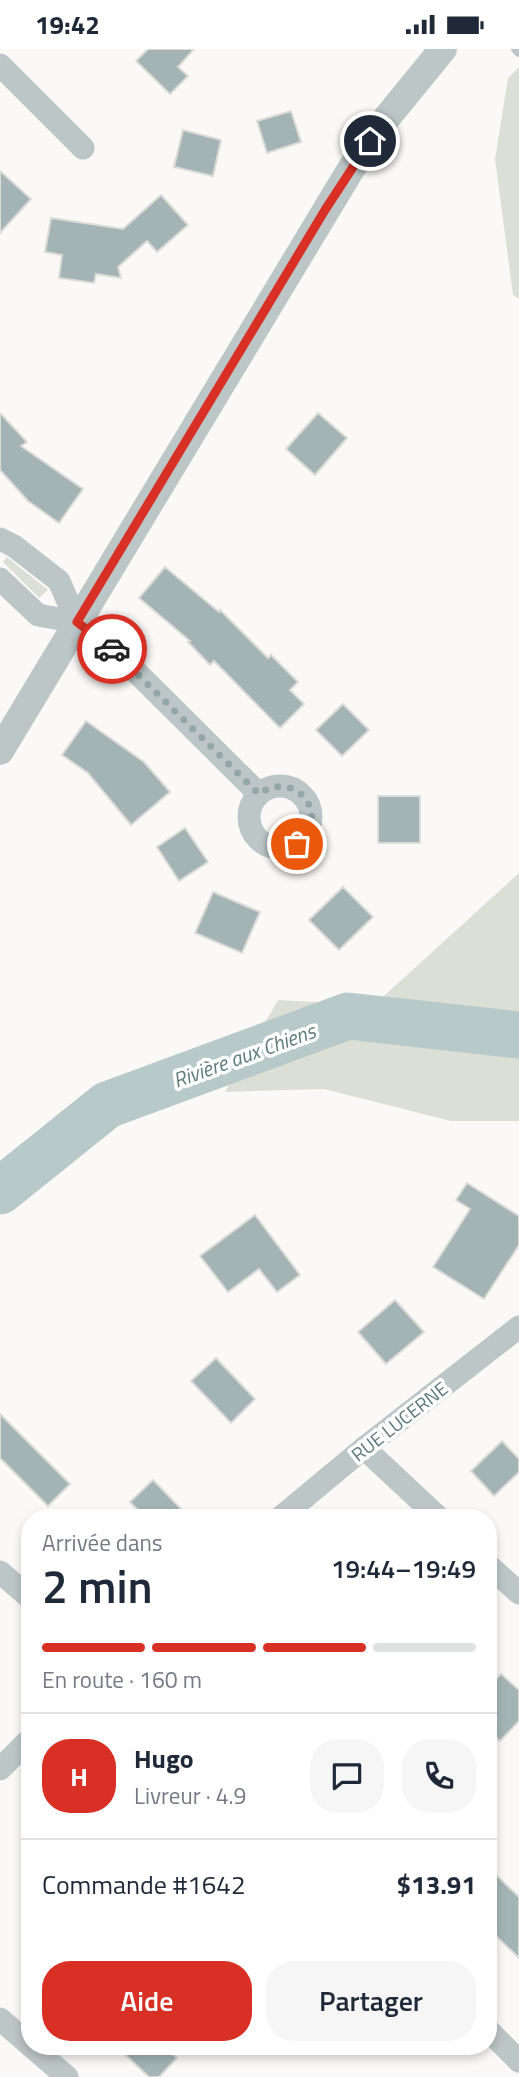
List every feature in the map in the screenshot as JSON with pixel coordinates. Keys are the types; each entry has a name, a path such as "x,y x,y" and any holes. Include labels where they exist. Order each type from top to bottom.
{"street":[{"path":"0,751 351,169 385,120 443,49"},
{"path":"0,65 83,148"},
{"path":"0,540 14,546 59,581 77,622"},
{"path":"0,579 38,615 77,622 104,641 259,794"},
{"name":"RUE LUCERNE","path":"291,1509 519,1327"},
{"path":"364,1448 429,1509"},
{"path":"0,1572 21,1590"},
{"path":"497,1573 519,1593"},
{"path":"0,1769 21,1748"},
{"path":"0,2019 21,2037"},
{"path":"497,2039 519,2061"},
{"path":"42,2055 67,2077"}],"shaded area":[{"path":"519,67 519,299 513,295 495,159 508,78"},
{"path":"7,557 48,590 39,598 3,562"},
{"path":"519,873 519,1121 451,1121 324,1089 225,1092 278,1000 374,1005"}],"building":[{"path":"148,49 194,49 178,67 188,76 170,94 136,61"},
{"path":"291,111 301,142 267,153 257,121"},
{"path":"183,130 221,140 213,176 174,167"},
{"path":"0,171 31,199 0,233"},
{"path":"161,195 188,225 157,252 147,241 118,267 121,278 96,274 94,283 59,278 62,255 45,252 51,218 123,229"},
{"path":"0,413 27,442 21,446 83,489 59,523 28,501 0,470"},
{"path":"318,413 347,438 315,475 286,449"},
{"path":"165,567 219,612 220,610 268,658 271,655 298,682 290,690 304,704 280,728 214,661 210,665 188,642 190,641 139,598"},
{"path":"343,704 369,730 342,756 316,730"},
{"path":"86,721 144,762 170,792 131,825 88,773 62,755"},
{"path":"378,796 420,796 420,843 378,843"},
{"path":"185,828 208,862 179,881 157,847"},
{"path":"343,887 373,917 339,950 309,920"},
{"path":"213,892 260,912 242,953 195,933"},
{"path":"467,1183 519,1216 519,1245 484,1299 433,1267 470,1209 456,1200"},
{"path":"255,1215 300,1275 277,1292 259,1269 228,1292 200,1256"},
{"path":"395,1300 424,1332 386,1364 358,1332"},
{"path":"216,1358 255,1399 231,1423 191,1381"},
{"path":"0,1414 70,1484 48,1506 0,1458"},
{"path":"502,1441 519,1459 519,1472 494,1496 471,1471"},
{"path":"153,1480 181,1509 137,1509 130,1502"},
{"path":"501,1674 519,1690 519,1721 500,1741 497,1738 497,1678"},
{"path":"497,1876 519,1897 519,1958 497,1937"},
{"path":"126,2055 174,2055 177,2058 159,2077 149,2077"}],"waterway":[{"name":"Rivière aux Chiens","path":"0,1191 107,1105 348,1016 519,1035"}],"way so far":[{"path":"112,649 259,794 281,786 292,789 306,799 311,809 312,821 305,837 297,844"}],"route":[{"path":"112,649 77,622 325,210 370,141"}]}
